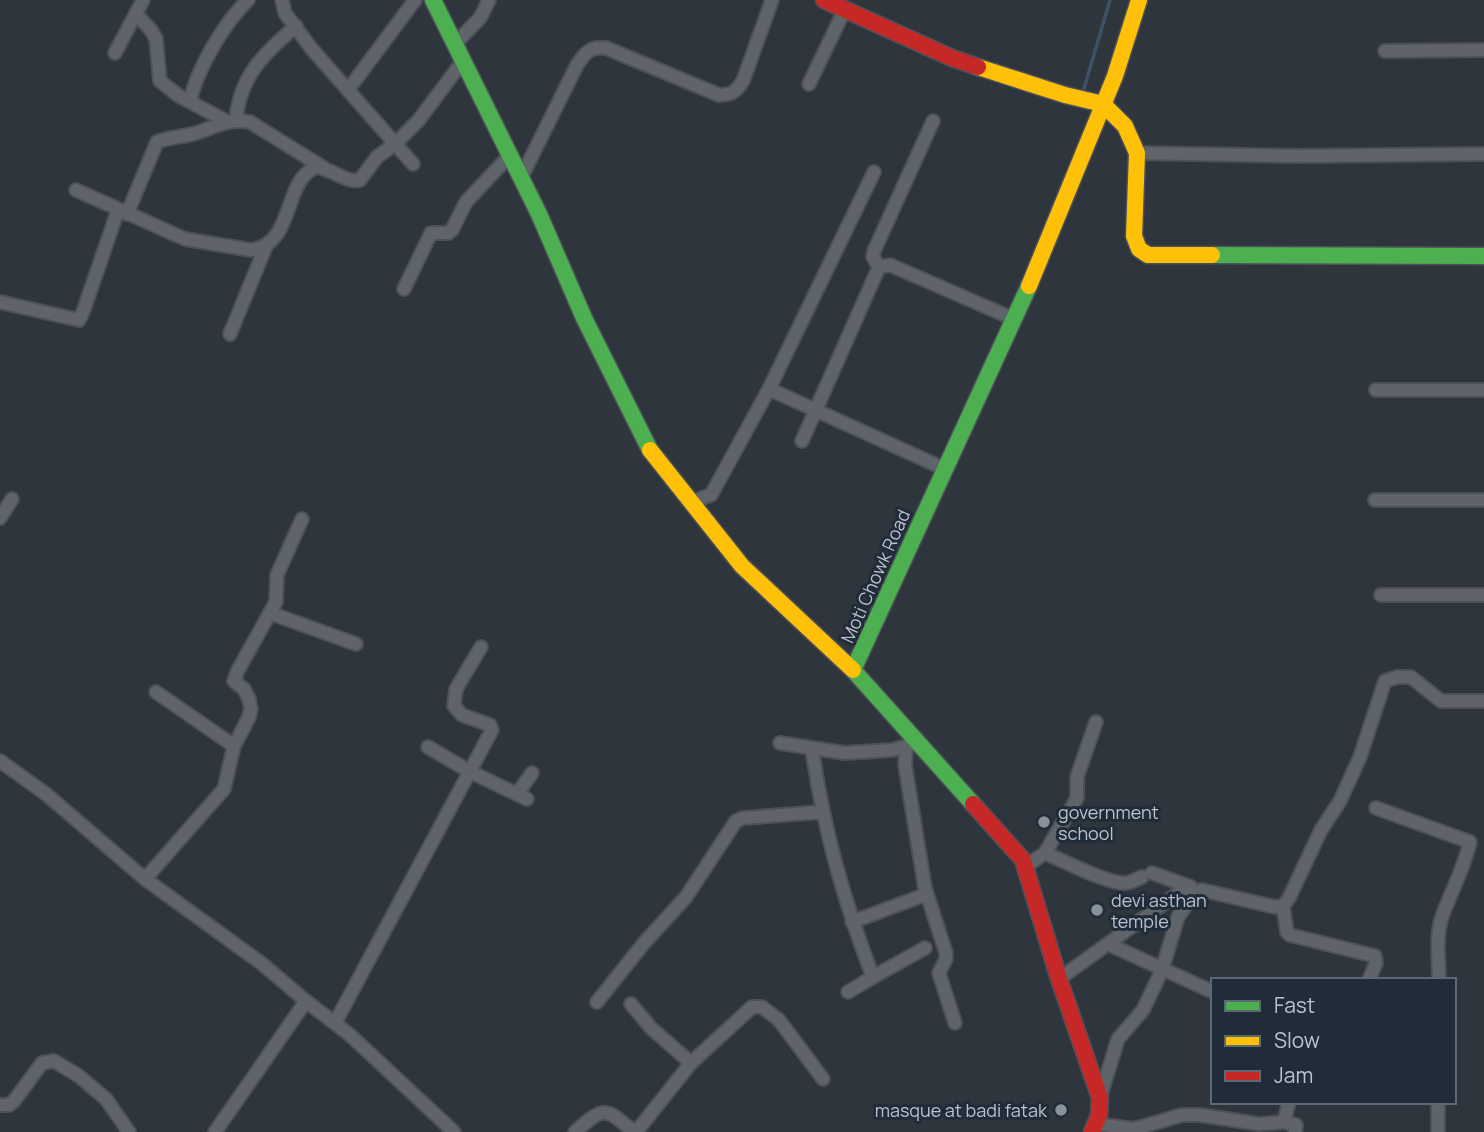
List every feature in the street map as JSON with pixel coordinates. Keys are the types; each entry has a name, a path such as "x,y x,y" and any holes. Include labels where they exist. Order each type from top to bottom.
{"street":[{"path":"115,53 143,0"},
{"path":"190,101 201,70 231,21 248,0"},
{"path":"282,0 285,13 311,48 413,164"},
{"path":"348,90 415,0"},
{"path":"433,0 522,178 584,318 647,447 743,566 853,670"},
{"path":"455,44 480,18 489,0"},
{"path":"522,178 586,51 596,47 606,48 719,95 730,95 743,81 772,0"},
{"path":"824,0 952,58 1065,95 1103,104 1125,126 1136,153 1134,236 1139,249 1148,255 1484,256"},
{"name":"Moti Chowk Road","path":"1094,1128 1099,1115 1100,1098 1059,979 1023,860 912,745 853,670 1042,258 1115,76 1139,0"},
{"path":"809,84 845,9"},
{"path":"136,14 156,39 160,81 190,101 232,121"},
{"path":"232,121 252,70 261,57 296,26"},
{"path":"1385,51 1484,50"},
{"path":"0,302 79,320 123,212 157,142 232,121 250,122 324,168 348,180 360,180 377,157 418,121 463,61"},
{"path":"879,267 873,257 874,251 933,121"},
{"path":"1136,153 1484,155"},
{"path":"404,289 431,233 448,233 452,230 466,202 510,155"},
{"path":"230,334 266,246 281,228 304,175 311,169 324,168"},
{"path":"691,502 711,495 768,389 874,172"},
{"path":"76,190 185,239 251,250 266,246"},
{"path":"879,267 890,265 1014,319"},
{"path":"802,441 879,267"},
{"path":"768,389 945,469"},
{"path":"1376,390 1484,390"},
{"path":"0,518 12,499"},
{"path":"1375,500 1484,500"},
{"path":"145,879 224,789 234,746 251,709 244,690 234,681 242,660 276,601 277,575 302,519"},
{"path":"1381,594 1484,595"},
{"path":"270,613 356,644"},
{"path":"335,1023 492,730 490,725 472,720 456,711 453,701 456,690 481,647"},
{"path":"1045,853 1120,883 1129,883 1147,875 1276,908 1283,906 1321,830 1340,801 1360,757 1385,681 1396,677 1411,677 1441,701 1484,701"},
{"path":"156,692 234,746"},
{"path":"1025,867 1045,853 1077,798 1077,778 1096,722"},
{"path":"780,743 845,754 912,745 905,765 927,894 946,953 939,973 956,1023"},
{"path":"428,747 522,797 531,773"},
{"path":"812,748 822,812 852,922 873,977"},
{"path":"0,761 84,825 114,855 261,963 366,1048 454,1132"},
{"path":"1376,808 1470,842 1439,930 1439,978"},
{"path":"597,1002 644,943 686,897 736,821 743,818 822,812"},
{"path":"1059,979 1188,886"},
{"path":"1100,1098 1118,1039 1143,1010 1161,970 1178,917 1192,897 1202,890"},
{"path":"852,922 927,894"},
{"path":"1283,906 1287,932 1290,935 1375,956 1376,963 1370,978"},
{"path":"1108,944 1211,991"},
{"path":"848,992 925,947"},
{"path":"215,1132 306,1002"},
{"path":"631,1004 651,1028 691,1063"},
{"path":"575,1132 596,1113 605,1112 614,1114 635,1132 691,1063 752,1007 762,1007 779,1020 823,1079"},
{"path":"0,1105 9,1105 14,1101 42,1063 54,1061 79,1076 106,1099 129,1132"},
{"path":"1284,1122 1288,1104"},
{"path":"1438,1104 1438,1132"},
{"path":"1094,1128 1134,1129 1182,1115 1200,1115 1251,1128 1284,1122 1296,1125 1295,1132"}],"waterway":[{"path":"1083,92 1110,0"}],"traffic: fast":[{"path":"433,0 539,214 584,318 650,450"},
{"path":"1212,255 1484,256"},
{"path":"973,804 853,670 1029,286"}],"traffic: slow":[{"path":"1029,286 1115,76 1139,0"},
{"path":"978,67 1065,95 1103,104 1125,126 1137,153 1134,236 1139,249 1148,255 1212,255"},
{"path":"650,450 742,566 853,670"}],"traffic: jam":[{"path":"824,0 952,58 978,67"},
{"path":"973,804 1023,860 1059,979 1100,1098 1099,1115 1092,1132"}],"place":[{"name":"government school","path":"1044,822"},
{"name":"devi asthan temple","path":"1097,910"},
{"name":"masque at badi fatak","path":"1061,1110"}]}
